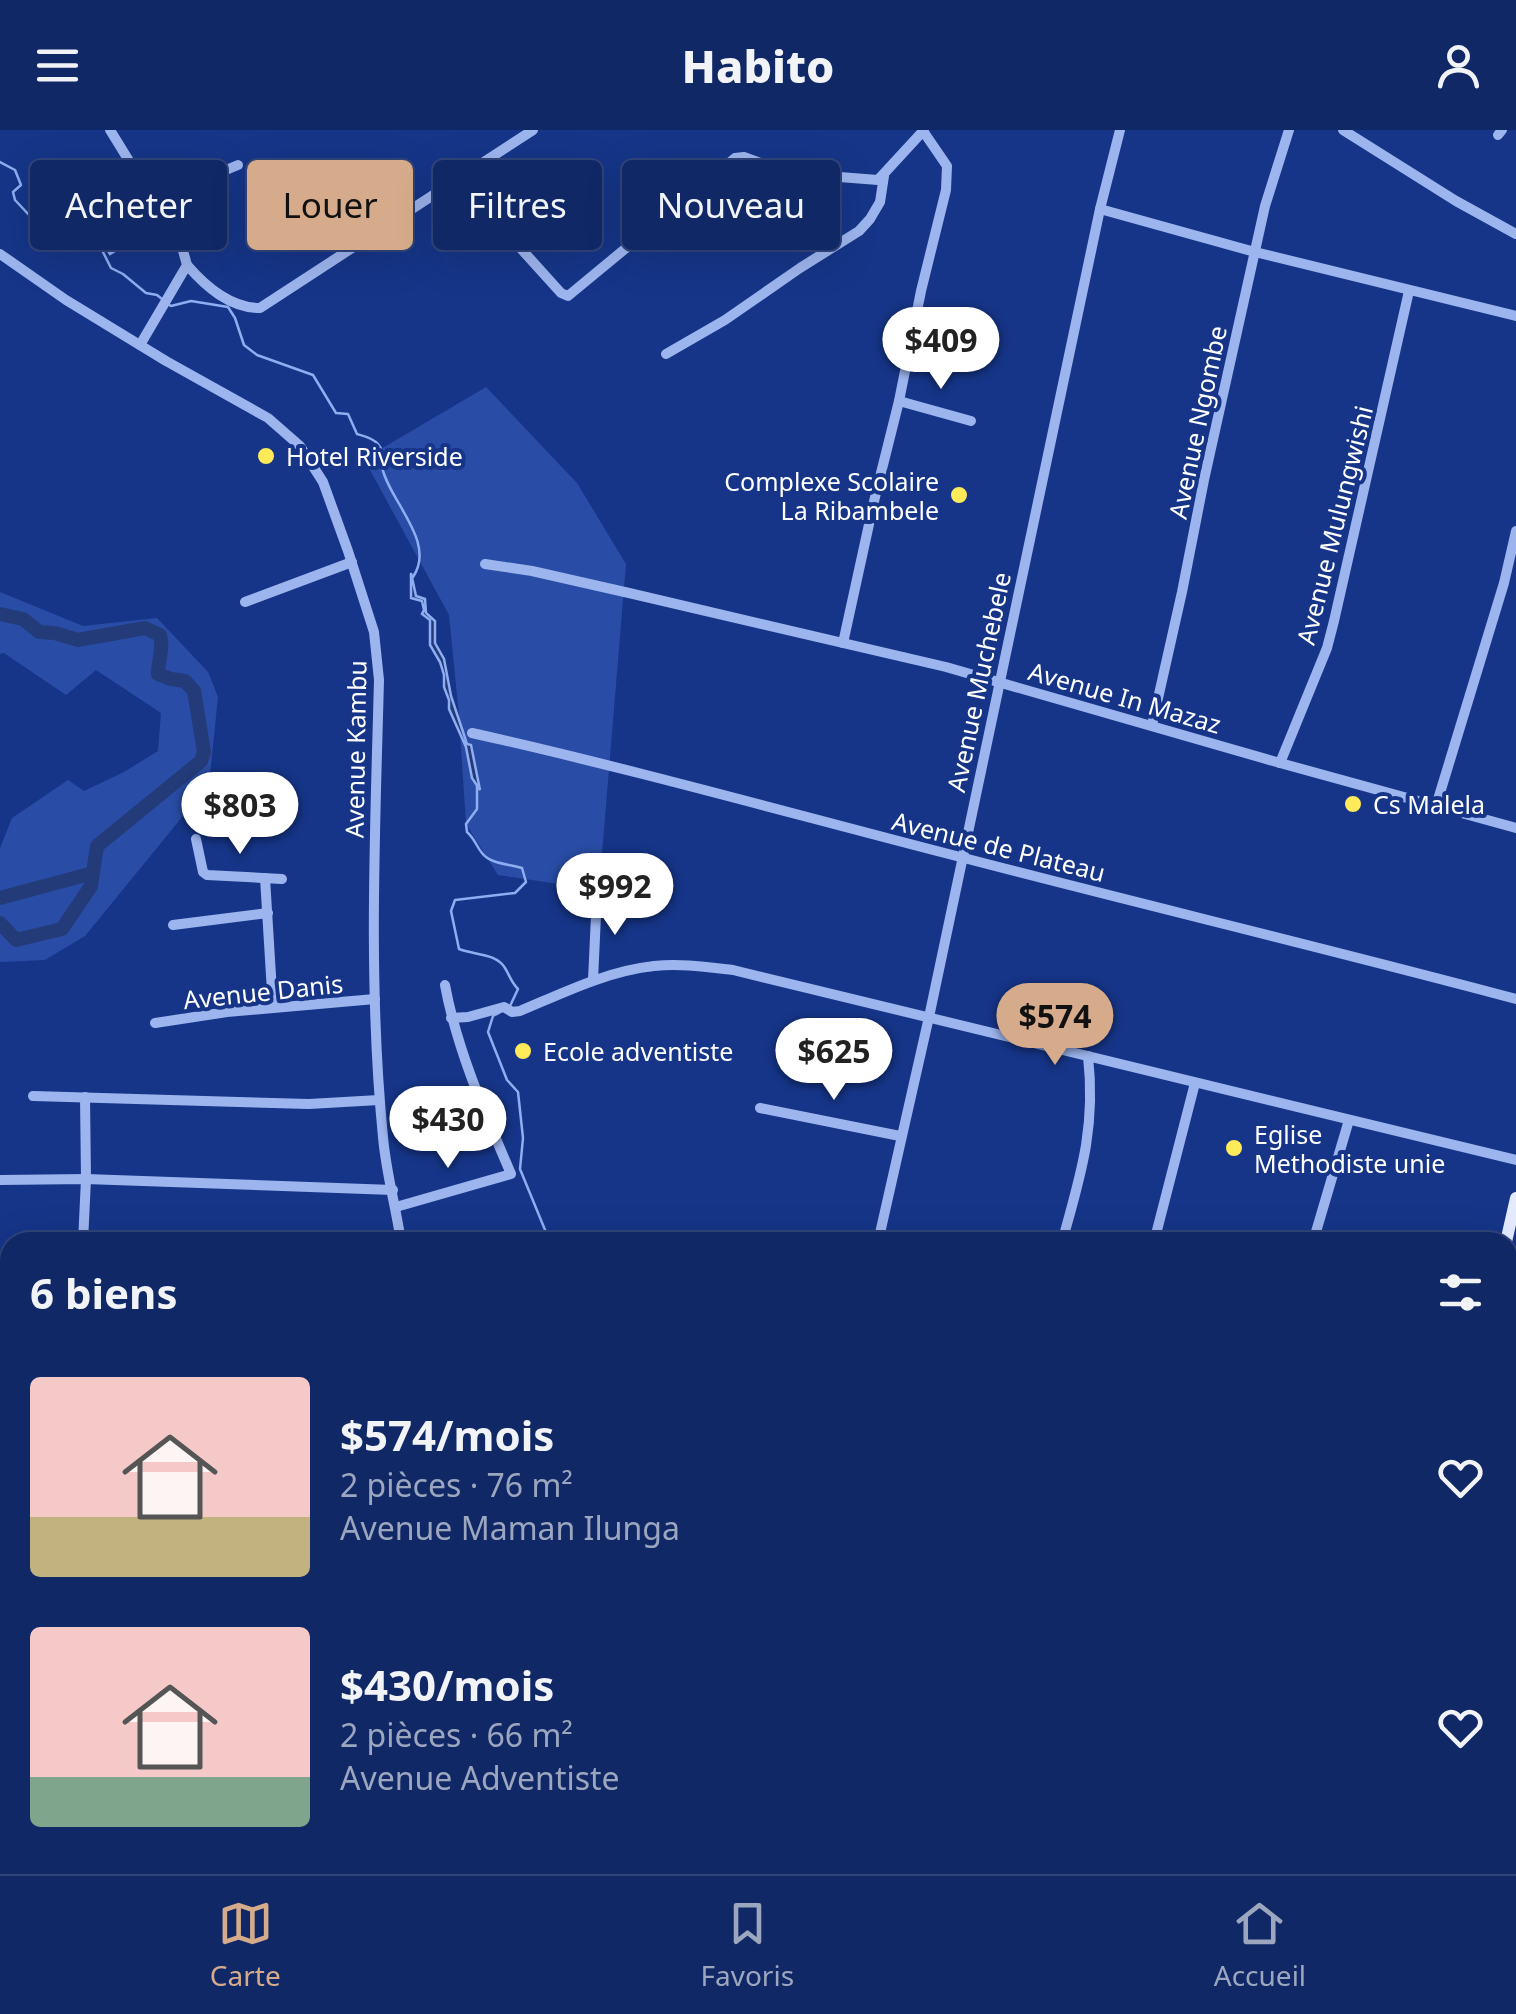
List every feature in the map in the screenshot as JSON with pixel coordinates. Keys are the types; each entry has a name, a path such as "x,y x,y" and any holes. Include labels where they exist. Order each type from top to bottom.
{"main road":[{"path":"1514,1217 1516,1198"}],"street":[{"path":"126,130 112,133 129,160"},
{"path":"487,160 533,130"},
{"name":"Avenue Muchebele","path":"880,1232 1120,130"},
{"name":"Avenue Ngombe","path":"1152,725 1256,252 1289,130"},
{"path":"1343,130 1516,234"},
{"path":"523,250 568,296 735,158 744,157 788,173 874,181 884,176 924,131 944,161 948,180 843,643"},
{"path":"227,169 238,164"},
{"path":"666,354 859,231 880,202 884,176"},
{"path":"183,250 188,265 210,290 260,308 433,195"},
{"path":"1100,209 1516,316"},
{"name":"Avenue Kambu","path":"0,254 140,345 268,418 300,446 323,482 374,632 378,665 372,886 375,999 384,1152 400,1232"},
{"path":"140,345 188,265"},
{"name":"Avenue Mulungwishi","path":"1280,764 1334,622 1409,291"},
{"path":"899,401 972,421"},
{"path":"1436,806 1504,583 1516,531"},
{"path":"246,602 352,562"},
{"name":"Avenue In Mazaz","path":"485,564 552,576 998,682 1516,828"},
{"name":"Avenue de Plateau","path":"472,733 612,765 1516,999"},
{"path":"196,839 207,875 282,879"},
{"path":"265,878 273,1008"},
{"path":"593,980 597,894"},
{"path":"173,924 268,913"},
{"path":"451,1018 493,1009 520,1012 593,980 660,965 733,970 1516,1160"},
{"path":"396,1207 511,1174 451,1018 445,985"},
{"name":"Avenue Danis","path":"155,1023 227,1012 375,999"},
{"path":"1065,1232 1089,1140 1088,1056"},
{"path":"1157,1232 1194,1083"},
{"path":"34,1096 309,1104 379,1100"},
{"path":"83,1232 85,1097"},
{"path":"760,1108 900,1136"},
{"path":"1316,1232 1349,1120"},
{"path":"0,1180 86,1179 392,1190"}],"shaded area":[{"path":"486,387 577,483 626,564 599,890 498,875 466,824 449,615 364,459"},
{"path":"411,573 416,596 425,599 426,613 435,621 435,643 444,659 467,744 471,745 480,790 472,778 466,747 449,709 440,662 430,645 430,620 422,614 422,601 411,598"},
{"path":"0,592 83,626 157,618 208,672 218,697 209,784 85,936 45,960 0,962 0,848 12,818 68,780 84,791 158,751 161,713 96,670 66,695 0,654"}],"waterway":[{"path":"0,162 15,170 21,185 13,192 15,200 45,232 62,237 85,227 111,268 146,293 162,299"},
{"path":"168,304 191,301 228,307 244,345 257,355 313,375 336,413 348,414 357,434 378,444 386,480 416,536 419,564 413,577"},
{"path":"0,614 23,619 39,632 78,640 145,628 160,635 158,674 185,681 194,691 204,752 201,761 97,846 91,886 62,929 16,940 0,923"},
{"path":"477,786 477,809 466,824 467,832 485,857 522,868 526,882 515,893 455,900 451,911 459,949 490,957 505,968 518,989 510,1006"},
{"path":"0,898 93,873"},
{"path":"499,1013 493,1016 488,1032 507,1080 518,1092 523,1138 520,1169 546,1232"}],"place":[{"name":"Hotel Riverside","path":"266,456"},
{"name":"Complexe Scolaire La Ribambele","path":"959,495"},
{"name":"Cs Malela","path":"1353,804"},
{"name":"Ecole adventiste","path":"523,1051"},
{"name":"Eglise Methodiste unie","path":"1234,1148"}]}
